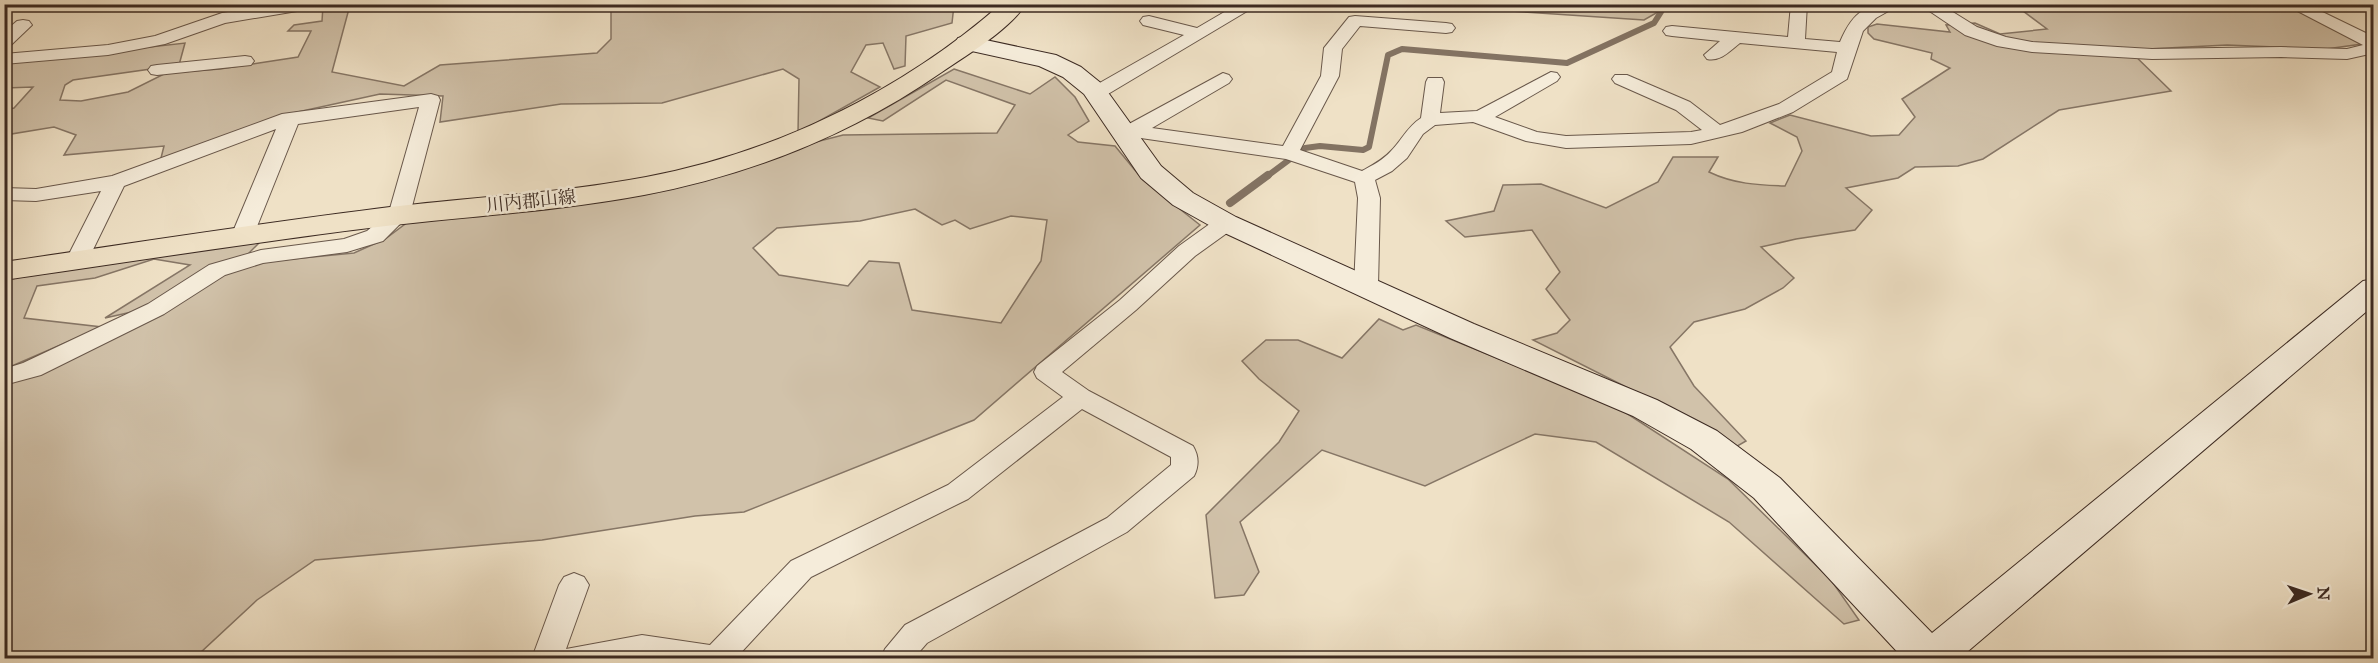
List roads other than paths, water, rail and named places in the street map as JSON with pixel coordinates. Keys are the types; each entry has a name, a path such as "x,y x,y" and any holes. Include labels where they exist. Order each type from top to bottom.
{"main road":[{"name":"川内郡山線","path":"4,271 243,234 399,214 580,196 646,186 717,170 772,152 834,125 894,93 993,26 1015,4"}],"street":[{"path":"4,59 108,50 159,40 200,26 226,11 309,4"},
{"path":"1096,93 1251,4"},
{"path":"1796,43 1799,4"},
{"path":"1854,4 1886,6"},
{"path":"1927,4 1971,31 2003,42 2032,47 2152,54 2281,52 2347,54 2373,46"},
{"path":"2292,4 2373,46"},
{"path":"1126,130 1292,154 1364,178 1385,167 1400,154 1416,129 1430,120 1450,117 1480,117 1533,137 1566,142 1691,138 1718,133 1786,108 1824,87 1841,75 1845,48 1857,25 1886,6"},
{"path":"1149,21 1199,34"},
{"path":"1292,154 1330,76 1333,48 1355,21 1446,28"},
{"path":"4,42 23,25"},
{"path":"187,67 200,26"},
{"path":"1672,31 1845,48"},
{"path":"1713,55 1737,38"},
{"path":"967,43 1047,60 1072,72 1096,93 1126,130 1151,172 1183,199 1226,224 1645,408 1704,440 1767,488 1930,658 2373,288"},
{"path":"157,70 245,61"},
{"path":"1480,117 1551,77"},
{"path":"1126,130 1223,79"},
{"path":"1621,79 1683,106 1718,133"},
{"path":"1430,120 1435,82"},
{"path":"4,194 36,195 116,182 282,120 431,100 399,214 375,236 347,245 261,257 217,270 156,309 32,369 4,377"},
{"path":"243,234 290,119"},
{"path":"1364,178 1369,198 1366,287"},
{"path":"76,260 116,182"},
{"path":"896,658 916,634 1117,525 1184,469 1184,453 1080,398 1046,372 1128,305 1187,251 1226,224"},
{"path":"717,658 801,569 958,492 1080,398"},
{"path":"547,658 574,585"},
{"path":"576,658 642,648 711,658"}],"waterway":[{"path":"1266,177 1305,148 1320,146 1363,150 1369,147 1388,55 1402,49 1567,63 1654,23 1666,4"},
{"path":"1230,203 1268,175"}]}
